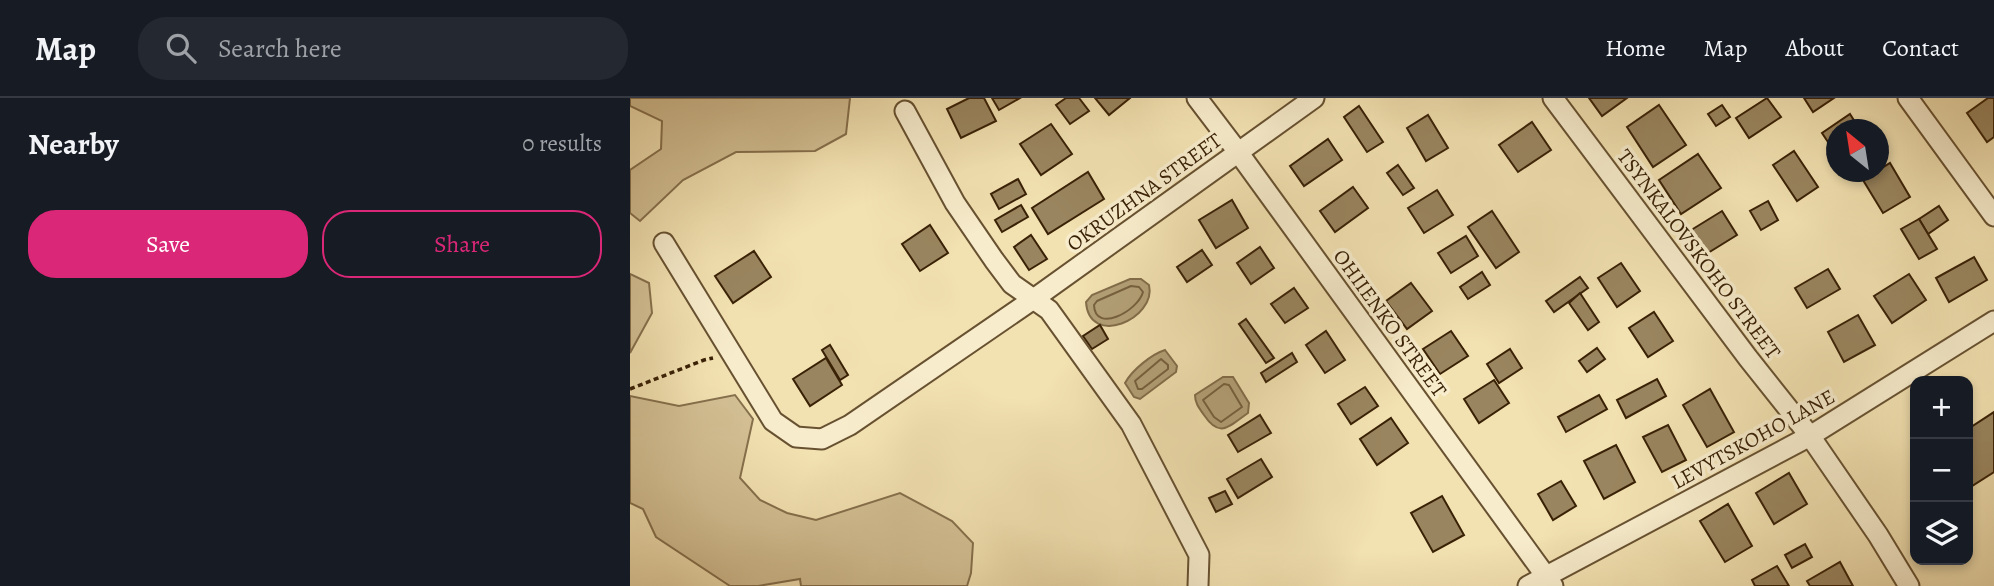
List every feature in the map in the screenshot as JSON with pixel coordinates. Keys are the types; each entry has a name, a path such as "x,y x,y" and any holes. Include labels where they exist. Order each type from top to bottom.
{"street":[{"name":"OHIIENKO STREET","path":"1197,98 1550,581"},
{"name":"OKRUZHNA STREET","path":"664,243 773,421 796,436 822,439 850,425 1035,298 1314,98"},
{"name":"TSYNKALOVSKOHO STREET","path":"1553,98 1748,358 1810,436 1909,586"},
{"path":"1908,98 1994,216"},
{"path":"905,111 955,203 993,260 1012,284 1049,310 1131,424 1199,555 1198,586"},
{"name":"LEVYTSKOHO LANE","path":"1528,586 1550,581 1810,436 1994,321"}],"path":[{"path":"630,388 704,360 733,356"}],"shaded area":[{"path":"630,98 850,98 846,134 815,151 736,152 683,180 640,221 630,213 630,170 661,149 662,121 630,106"},
{"path":"630,274 649,283 652,313 630,353"},
{"path":"735,395 753,419 740,478 760,500 787,513 816,520 900,493 952,521 973,543 971,573 967,586 801,586 800,579 758,586 730,586 656,537 643,509 630,503 630,396 679,406"}],"water":[{"path":"1130,279 1141,279 1149,285 1149,297 1143,308 1122,324 1098,324 1090,316 1086,302 1092,295"},
{"path":"1165,350 1177,366 1176,372 1140,399 1134,397 1125,383 1128,378 1143,363"},
{"path":"1223,377 1233,377 1249,403 1248,413 1230,426 1220,428 1215,427 1204,415 1195,395"}],"building":[{"path":"969,98 984,98 996,121 961,138 947,109"},
{"path":"992,98 1020,98 999,110"},
{"path":"1066,98 1079,98 1089,111 1070,124 1056,105"},
{"path":"1095,98 1130,98 1109,115"},
{"path":"1589,98 1627,98 1602,116"},
{"path":"1767,98 1781,117 1749,138 1736,118"},
{"path":"1804,98 1834,98 1813,112"},
{"path":"1988,98 1994,98 1994,137 1987,142 1967,113"},
{"path":"1659,105 1686,145 1653,167 1627,127"},
{"path":"1722,105 1730,117 1716,126 1708,114"},
{"path":"1359,106 1383,142 1367,152 1344,117"},
{"path":"1428,115 1448,148 1426,161 1407,128"},
{"path":"1532,122 1551,150 1518,172 1499,145"},
{"path":"1051,124 1072,154 1041,175 1020,144"},
{"path":"1328,139 1342,160 1304,186 1290,166"},
{"path":"1794,151 1818,187 1797,201 1773,165"},
{"path":"1698,154 1721,188 1681,214 1659,180"},
{"path":"1889,164 1910,197 1883,213 1864,182 1889,182"},
{"path":"1398,165 1414,188 1403,195 1387,173"},
{"path":"1088,172 1104,199 1048,234 1032,208"},
{"path":"1018,179 1026,194 999,209 991,194"},
{"path":"1353,187 1368,208 1335,232 1320,211"},
{"path":"1437,190 1453,215 1424,233 1408,208"},
{"path":"1232,200 1248,228 1216,248 1199,220"},
{"path":"1768,201 1778,220 1761,230 1750,211"},
{"path":"1021,205 1028,217 1002,232 995,220"},
{"path":"1939,206 1948,220 1928,234 1919,219"},
{"path":"1492,211 1519,252 1496,268 1468,227"},
{"path":"1722,211 1737,235 1703,256 1688,232"},
{"path":"1919,219 1937,249 1919,259 1901,229"},
{"path":"930,225 948,253 920,271 902,244"},
{"path":"1031,235 1047,259 1029,270 1014,247"},
{"path":"1466,236 1478,256 1451,273 1438,253"},
{"path":"1260,247 1274,268 1251,284 1237,263"},
{"path":"1202,250 1212,265 1187,282 1177,267"},
{"path":"754,251 771,277 733,303 715,276"},
{"path":"1974,257 1987,280 1949,302 1936,278"},
{"path":"1621,263 1640,291 1617,307 1598,278"},
{"path":"1828,269 1840,289 1807,308 1795,288"},
{"path":"1482,272 1490,285 1468,299 1460,287"},
{"path":"1909,274 1926,300 1892,323 1874,296"},
{"path":"1580,277 1588,288 1554,312 1546,301"},
{"path":"1411,283 1432,311 1407,329 1386,301"},
{"path":"1294,288 1308,308 1285,323 1271,304"},
{"path":"1580,293 1599,322 1588,330 1569,303"},
{"path":"1654,312 1673,341 1648,357 1629,328"},
{"path":"1858,315 1875,345 1844,362 1828,332"},
{"path":"1246,319 1274,358 1266,363 1239,324"},
{"path":"1100,325 1108,339 1092,349 1083,336"},
{"path":"1326,331 1345,360 1325,373 1306,345"},
{"path":"1451,331 1468,356 1440,374 1423,349"},
{"path":"830,345 848,375 840,380 822,350"},
{"path":"1597,348 1605,359 1587,372 1579,361"},
{"path":"1510,349 1522,368 1499,383 1487,364"},
{"path":"1292,353 1297,362 1266,382 1261,373"},
{"path":"826,358 842,385 810,406 793,379"},
{"path":"1657,379 1666,396 1626,418 1617,400"},
{"path":"1494,380 1509,403 1479,423 1464,399"},
{"path":"1365,387 1378,406 1351,424 1338,404"},
{"path":"1710,389 1734,432 1707,447 1683,405"},
{"path":"1599,395 1607,409 1566,432 1558,417"},
{"path":"1994,412 1994,472 1973,485 1973,439 1973,426"},
{"path":"1260,415 1271,433 1238,452 1228,435"},
{"path":"1391,418 1408,443 1377,465 1360,439"},
{"path":"1668,425 1686,460 1662,472 1643,437"},
{"path":"1616,445 1635,482 1604,499 1584,461"},
{"path":"1261,459 1272,477 1238,498 1227,479"},
{"path":"1789,473 1807,504 1774,524 1756,493"},
{"path":"1561,481 1576,506 1553,520 1538,494"},
{"path":"1225,491 1232,504 1216,512 1209,498"},
{"path":"1442,496 1464,535 1433,552 1411,513"},
{"path":"1728,504 1752,546 1725,562 1700,521"},
{"path":"1805,544 1812,557 1792,568 1785,555"},
{"path":"1840,562 1853,586 1810,586 1807,581"},
{"path":"1777,566 1789,586 1755,586 1752,580"}]}
